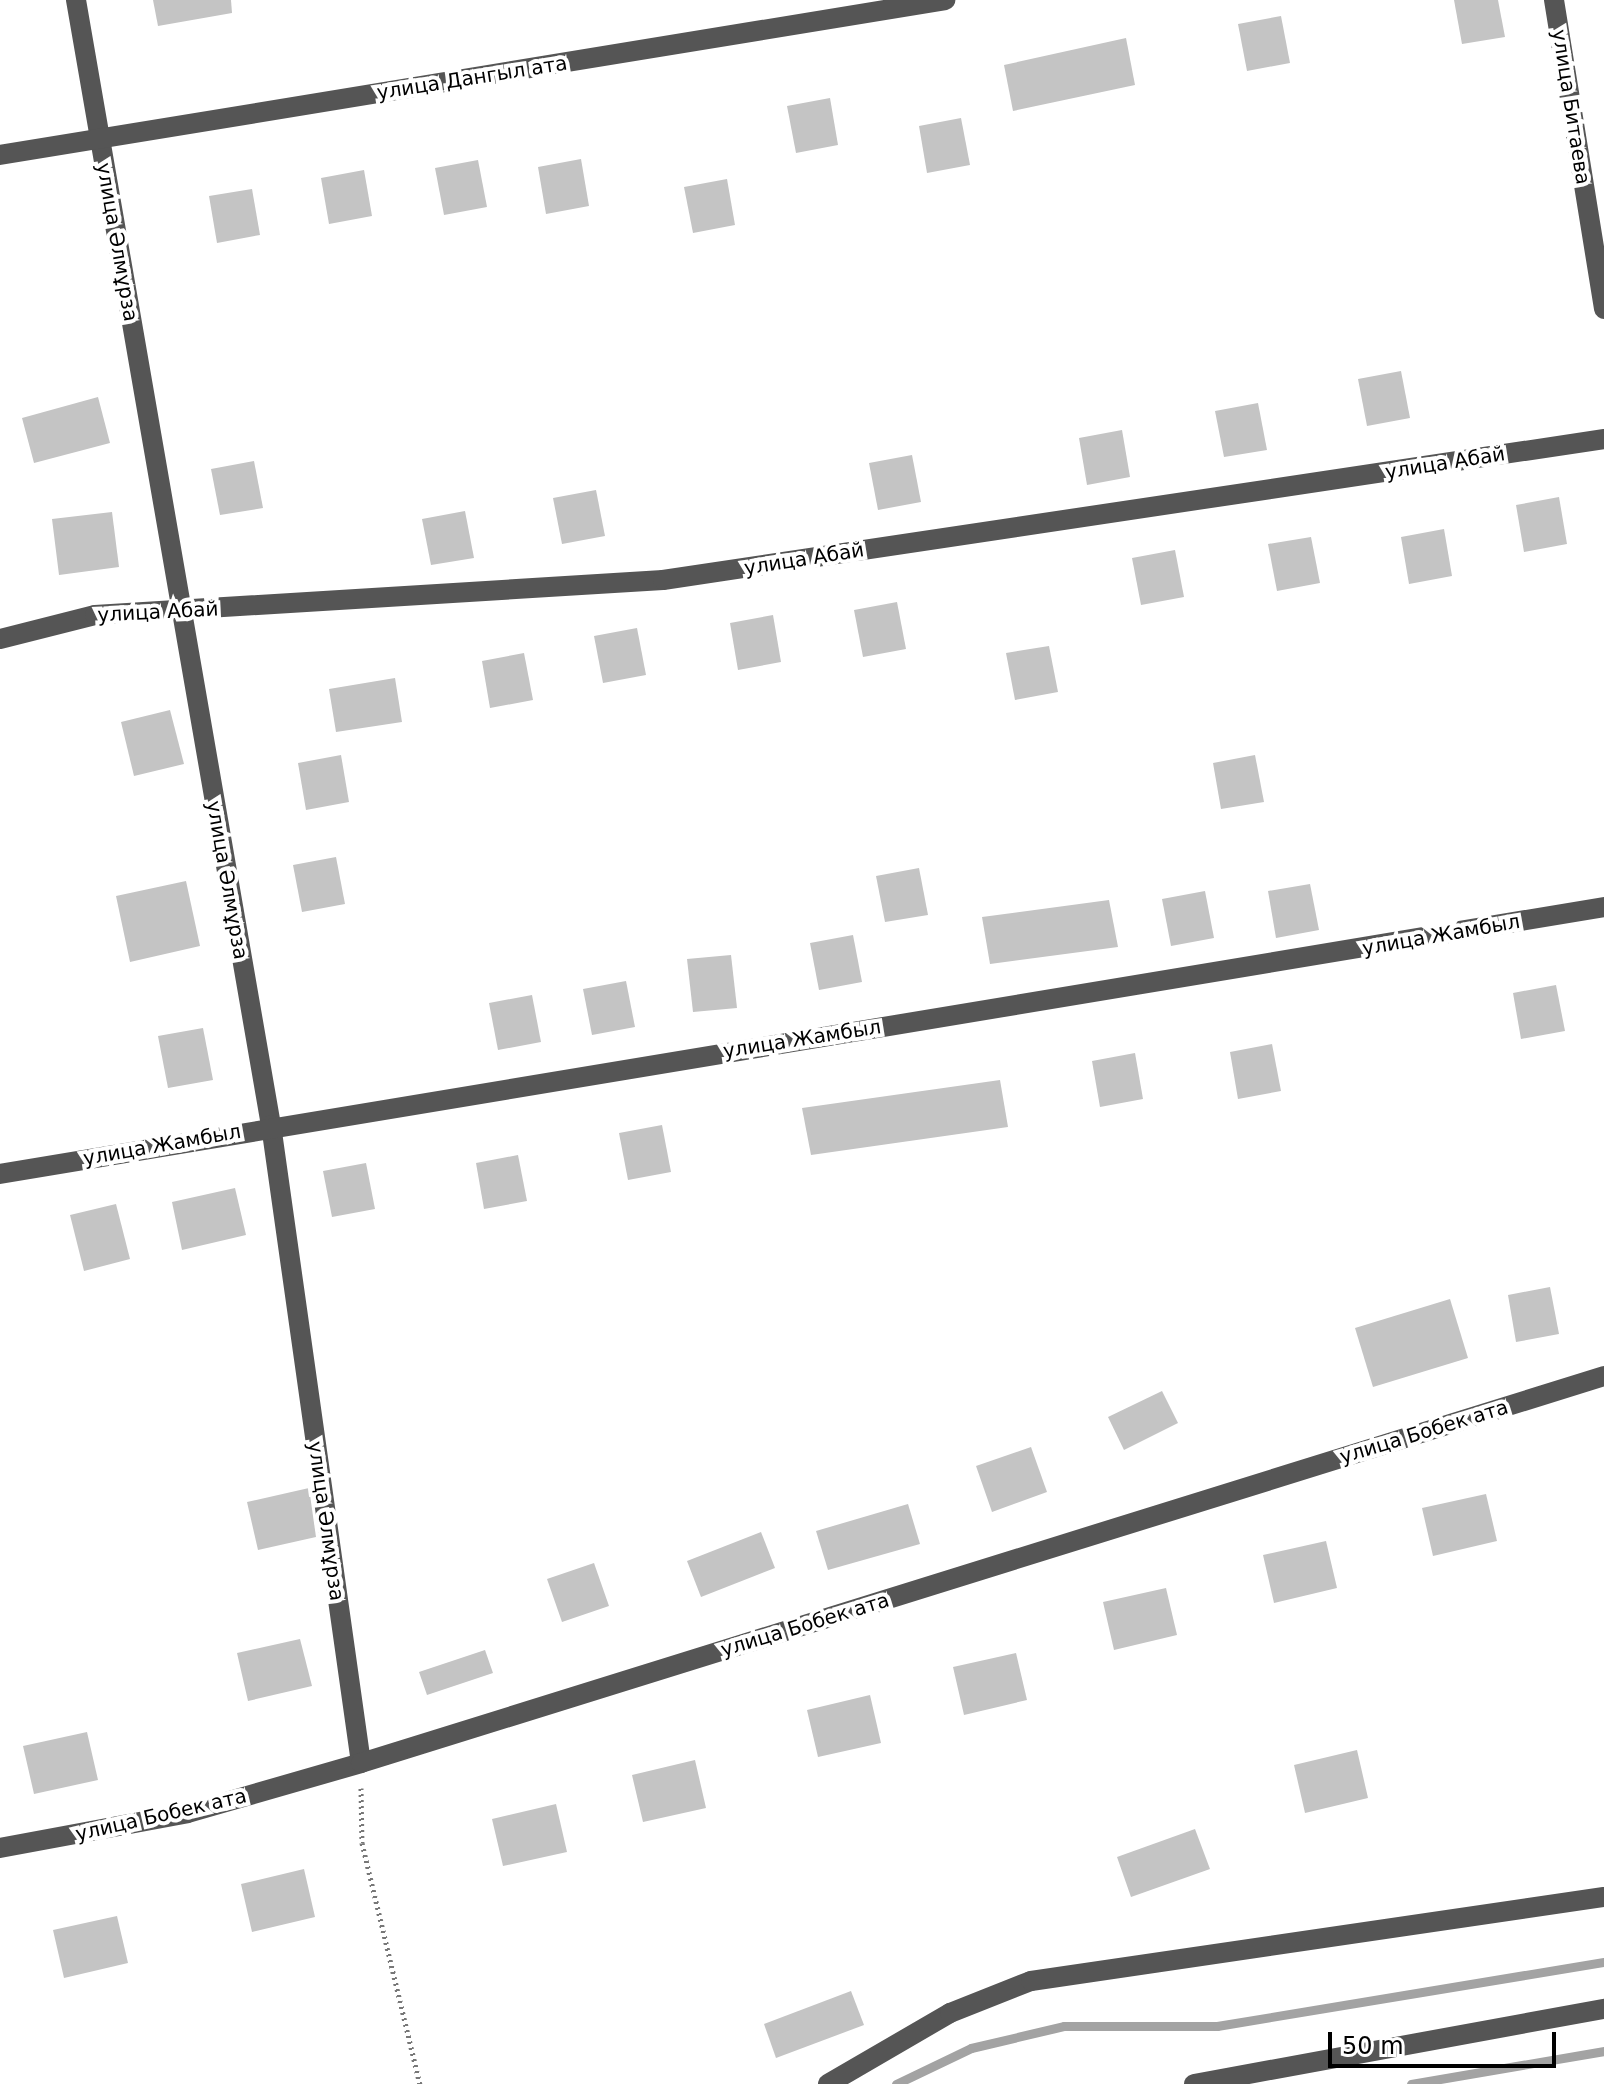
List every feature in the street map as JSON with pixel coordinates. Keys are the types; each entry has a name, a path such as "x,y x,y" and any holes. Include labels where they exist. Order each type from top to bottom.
{"street":[{"name":"улица Әлмұрза","path":"76,0 271,1125 361,1763"},
{"name":"улица Дангыл ата","path":"0,155 945,0"},
{"name":"улица Битаева","path":"1554,0 1604,309"},
{"name":"улица Абай","path":"0,639 95,615 663,580 1604,439"},
{"name":"улица Жамбыл","path":"0,1174 271,1125 1604,907"},
{"name":"улица Бобек ата","path":"0,1848 188,1813 361,1763 1604,1376"},
{"path":"828,2084 950,2013 1031,1981 1604,1897"},
{"path":"1194,2084 1604,2009"}],"path":[{"path":"361,1763 362,1843 420,2084"}],"building":[{"path":"153,0 231,0 232,13 158,26"},
{"path":"1454,0 1498,0 1505,37 1462,44"},
{"path":"1281,16 1290,63 1247,71 1238,24"},
{"path":"1126,38 1135,85 1013,111 1004,65"},
{"path":"830,98 838,145 796,153 787,106"},
{"path":"961,118 970,165 927,173 919,126"},
{"path":"581,159 589,206 546,214 538,167"},
{"path":"478,160 487,207 444,215 435,168"},
{"path":"364,170 372,216 329,224 321,178"},
{"path":"727,179 735,225 693,233 684,187"},
{"path":"252,189 260,235 217,243 209,196"},
{"path":"1401,371 1410,418 1367,426 1358,379"},
{"path":"98,397 110,443 34,463 22,418"},
{"path":"1258,403 1267,450 1224,457 1215,411"},
{"path":"1122,430 1130,477 1087,485 1079,438"},
{"path":"912,455 921,502 878,510 869,463"},
{"path":"254,461 263,508 220,515 211,469"},
{"path":"596,490 605,536 562,544 553,498"},
{"path":"1559,497 1567,544 1524,552 1516,505"},
{"path":"465,511 474,558 431,565 422,519"},
{"path":"112,512 119,567 59,575 52,519"},
{"path":"1444,529 1452,576 1409,584 1401,537"},
{"path":"1311,537 1320,583 1277,591 1268,544"},
{"path":"1175,550 1184,597 1141,605 1132,558"},
{"path":"897,602 906,649 863,657 854,610"},
{"path":"773,615 781,662 738,670 730,623"},
{"path":"637,628 646,675 603,683 594,636"},
{"path":"1049,646 1058,692 1015,700 1006,653"},
{"path":"524,653 533,700 490,708 482,661"},
{"path":"395,678 402,722 336,732 329,689"},
{"path":"170,710 184,764 134,776 121,722"},
{"path":"341,755 349,802 306,810 298,763"},
{"path":"1255,755 1264,802 1221,809 1213,763"},
{"path":"336,857 345,904 302,912 293,865"},
{"path":"919,868 928,915 885,922 876,876"},
{"path":"186,881 200,946 130,962 116,896"},
{"path":"1310,884 1319,930 1276,938 1268,891"},
{"path":"1205,891 1214,938 1171,946 1162,899"},
{"path":"1109,900 1118,947 990,964 982,917"},
{"path":"853,935 862,982 819,990 810,943"},
{"path":"731,955 737,1008 693,1012 687,959"},
{"path":"626,981 635,1027 592,1035 583,989"},
{"path":"1556,985 1565,1031 1521,1039 1513,993"},
{"path":"532,995 541,1042 498,1050 489,1003"},
{"path":"203,1028 213,1080 168,1088 158,1036"},
{"path":"1272,1044 1281,1091 1238,1099 1230,1052"},
{"path":"1135,1053 1143,1099 1100,1107 1092,1061"},
{"path":"1000,1080 1008,1127 811,1155 802,1108"},
{"path":"662,1125 671,1172 628,1180 619,1133"},
{"path":"518,1155 527,1201 484,1209 476,1163"},
{"path":"366,1163 375,1209 332,1217 323,1171"},
{"path":"235,1188 246,1235 182,1250 172,1202"},
{"path":"116,1204 130,1259 84,1271 70,1215"},
{"path":"1550,1287 1559,1334 1516,1342 1508,1295"},
{"path":"1450,1299 1468,1358 1373,1387 1355,1328"},
{"path":"1162,1391 1178,1423 1124,1450 1108,1417"},
{"path":"1031,1447 1047,1492 992,1512 976,1466"},
{"path":"309,1488 316,1537 258,1550 247,1502"},
{"path":"1486,1494 1497,1541 1433,1556 1422,1508"},
{"path":"908,1504 920,1544 828,1570 816,1531"},
{"path":"761,1532 775,1568 701,1597 687,1561"},
{"path":"1326,1541 1337,1588 1274,1603 1263,1555"},
{"path":"594,1563 609,1606 562,1622 547,1579"},
{"path":"1166,1588 1177,1635 1114,1650 1103,1602"},
{"path":"300,1639 312,1686 248,1701 237,1653"},
{"path":"485,1650 493,1673 427,1695 419,1672"},
{"path":"1016,1653 1027,1700 964,1715 953,1667"},
{"path":"870,1695 881,1743 818,1757 807,1710"},
{"path":"87,1732 98,1780 34,1794 23,1746"},
{"path":"1357,1750 1368,1798 1305,1813 1294,1765"},
{"path":"695,1760 706,1808 643,1822 632,1775"},
{"path":"556,1804 567,1852 503,1866 492,1819"},
{"path":"1195,1829 1210,1869 1131,1897 1117,1857"},
{"path":"304,1869 315,1917 252,1932 241,1884"},
{"path":"117,1916 128,1963 64,1978 53,1930"},
{"path":"851,1991 864,2025 776,2058 764,2024"}],"waterway":[{"path":"896,2084 971,2048 1064,2026 1217,2026 1604,1962"},
{"path":"1411,2084 1604,2051"}]}
